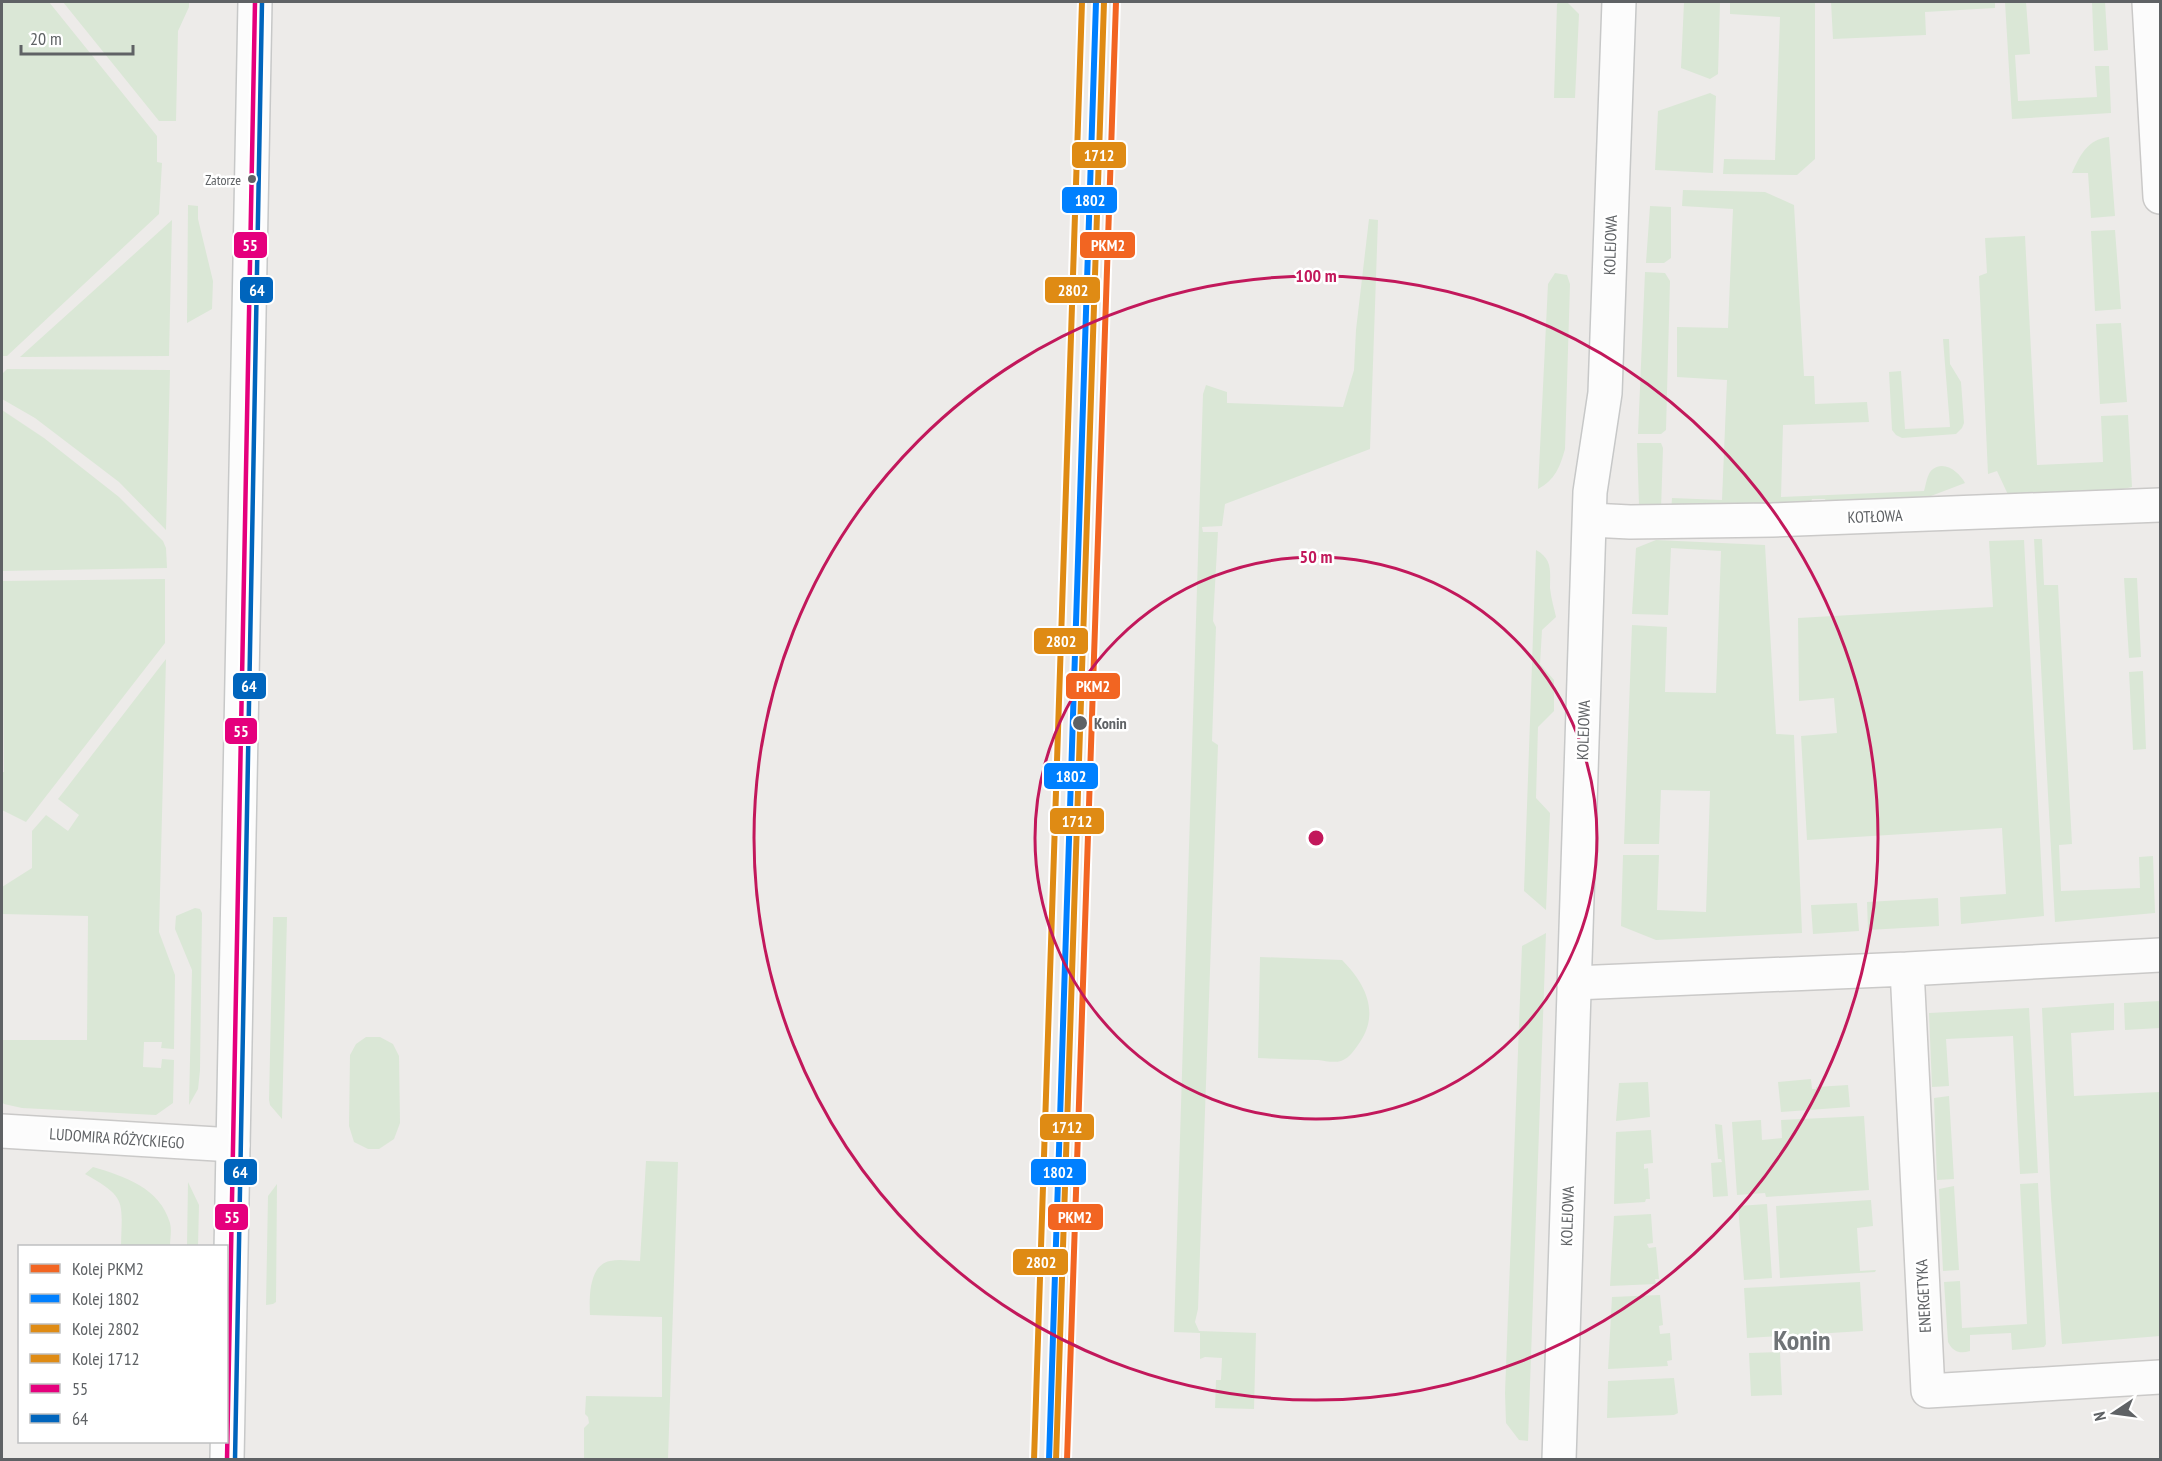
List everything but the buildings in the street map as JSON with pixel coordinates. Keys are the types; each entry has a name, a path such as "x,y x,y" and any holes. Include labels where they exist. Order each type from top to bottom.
{"street":[{"path":"228,1407 255,2"},
{"name":"KOLEJOWA","path":"1559,1460 1590,492 1605,393 1619,2"},
{"path":"2149,2 2160,197"},
{"name":"KOTŁOWA","path":"1590,520 1630,522 1772,520 2160,505"},
{"path":"1574,983 1908,969 2160,955"},
{"name":"ENERGETYKA","path":"1908,969 1928,1391 2160,1377"},
{"name":"LUDOMIRA RÓŻYCKIEGO","path":"2,1131 233,1144"},
{"path":"227,1443 227,1460"}],"green space":[{"path":"2,2 49,2 157,136 157,162 162,163 159,214 7,356 2,356"},
{"path":"63,2 189,2 178,31 176,121 159,121"},
{"path":"1567,2 1579,14 1575,98 1554,98 1557,4"},
{"path":"1684,2 1720,2 1718,74 1710,79 1681,68"},
{"path":"1730,2 1815,2 1815,159 1797,175 1723,174 1724,159 1775,160 1780,17 1730,14"},
{"path":"1831,2 1995,2 1995,8 1925,12 1926,35 1833,39"},
{"path":"2005,2 2026,2 2030,54 2015,55 2018,101 2097,97 2095,66 2109,66 2111,113 2012,119"},
{"path":"2092,2 2105,2 2108,50 2094,51"},
{"path":"1710,93 1716,96 1713,173 1655,170 1658,111"},
{"path":"2109,137 2115,216 2091,218 2088,173 2072,173 2082,154 2090,145"},
{"path":"1683,190 1765,192 1794,205 1804,376 1814,376 1815,404 1867,402 1869,422 1783,425 1781,497 1924,491 1931,471 1942,466 1952,469 1965,483 1923,499 1826,502 1825,499 1812,499 1811,503 1766,506 1744,503 1743,514 1671,512 1672,498 1722,500 1727,380 1677,377 1677,327 1728,328 1733,209 1682,206"},
{"path":"188,205 198,206 198,219 213,281 212,309 187,323"},
{"path":"1650,206 1671,207 1671,258 1664,263 1646,263"},
{"path":"1369,219 1378,220 1370,449 1225,504 1222,526 1202,527 1203,532 1218,532 1213,621 1216,627 1212,741 1218,745 1198,1309 1195,1322 1199,1331 1256,1333 1254,1409 1215,1408 1216,1380 1221,1380 1222,1358 1200,1359 1200,1333 1174,1332 1203,394 1206,385 1227,392 1227,403 1343,407 1354,370 1356,330"},
{"path":"172,220 169,356 20,357"},
{"path":"2115,230 2121,309 2095,311 2091,231"},
{"path":"2025,236 2037,465 2103,462 2101,416 2128,415 2132,487 2010,499 1997,471 1988,474 1979,276 1987,273 1985,238"},
{"path":"1645,272 1665,273 1670,281 1666,430 1661,434 1638,434"},
{"path":"1555,273 1567,275 1570,284 1565,449 1556,472 1538,489 1548,284"},
{"path":"2121,323 2127,402 2100,404 2096,324"},
{"path":"1943,339 1949,339 1950,364 1961,382 1964,423 1962,428 1956,434 1902,438 1892,430 1889,372 1901,371 1905,429 1950,427"},
{"path":"7,369 170,370 166,530 119,482 35,418 2,399 2,374"},
{"path":"2,410 44,438 119,497 163,541 166,548 167,568 2,571"},
{"path":"1637,443 1661,443 1663,448 1661,510 1639,505"},
{"path":"2034,539 2042,539 2044,585 2058,585 2072,844 2059,845 2061,891 2140,888 2139,857 2153,856 2155,913 2055,922"},
{"path":"1656,540 1765,545 1776,734 1794,735 1802,933 1656,940 1621,926 1623,855 1659,855 1657,910 1706,912 1710,791 1661,790 1659,844 1624,844 1632,625 1667,627 1665,692 1716,693 1721,551 1671,548 1668,615 1632,614 1636,548"},
{"path":"2024,540 2044,916 1961,924 1960,897 2006,894 2002,828 1807,840 1801,736 1837,733 1834,698 1799,701 1798,618 1993,607 1989,541"},
{"path":"1536,550 1548,562 1550,592 1556,617 1542,630 1540,664 1554,680 1554,711 1538,727 1536,798 1550,813 1546,910 1524,891"},
{"path":"2124,578 2137,578 2141,657 2129,658"},
{"path":"165,579 165,643 26,822 2,810 2,772 4,772 2,581"},
{"path":"166,659 159,932 175,975 174,1049 161,1048 162,1042 144,1042 143,1067 161,1068 162,1059 174,1060 173,1103 156,1115 22,1108 4,1104 2,1102 2,1040 87,1040 88,916 2,914 2,887 32,868 32,831 46,815 68,831 79,815 58,799"},
{"path":"2143,671 2146,749 2133,750 2129,672"},
{"path":"1938,898 1939,926 1868,930 1867,902"},
{"path":"1857,903 1859,931 1813,934 1811,905"},
{"path":"195,908 200,909 202,913 200,1070 198,1089 189,1105 192,970 175,929 176,916"},
{"path":"273,917 287,917 282,1119 270,1105 269,1100"},
{"path":"1546,933 1528,1441 1519,1440 1506,1423 1505,1393 1522,946"},
{"path":"1260,957 1342,960 1363,988 1369,1009 1366,1031 1350,1056 1335,1062 1258,1058"},
{"path":"2160,1001 2160,1028 2125,1030 2124,1003"},
{"path":"2114,1003 2114,1030 2071,1033 2074,1096 2160,1092 2160,1336 2062,1344 2051,1198 2042,1008"},
{"path":"2029,1008 2038,1173 2020,1174 2013,1036 1946,1039 1949,1086 1932,1087 1929,1013"},
{"path":"366,1037 380,1037 393,1044 399,1056 400,1123 394,1139 379,1149 368,1149 354,1142 349,1126 350,1055 356,1044"},
{"path":"1811,1079 1812,1089 1848,1085 1850,1107 1781,1112 1778,1082"},
{"path":"1648,1082 1650,1117 1616,1121 1619,1083"},
{"path":"1949,1096 1954,1179 1937,1180 1934,1098"},
{"path":"1864,1116 1869,1190 1766,1197 1765,1193 1737,1195 1732,1122 1761,1120 1762,1140 1782,1138 1781,1120"},
{"path":"1715,1124 1722,1125 1728,1196 1713,1197 1711,1163 1722,1162 1718,1159"},
{"path":"1651,1130 1653,1163 1644,1164 1644,1169 1648,1168 1650,1199 1646,1199 1645,1202 1614,1204 1616,1132"},
{"path":"646,1161 678,1162 668,1459 584,1459 584,1428 589,1423 585,1414 586,1396 662,1397 662,1317 590,1315 592,1283 598,1269 610,1261 640,1261"},
{"path":"93,1167 128,1179 149,1192 165,1211 170,1223 170,1245 121,1245 122,1219 119,1202 108,1189 85,1174"},
{"path":"188,1182 199,1205 198,1245 187,1245"},
{"path":"2038,1183 2046,1344 2044,1347 2012,1350 2011,1333 1970,1335 1970,1351 1957,1351 1948,1342 1944,1282 1960,1281 1962,1328 2027,1324 2020,1184"},
{"path":"277,1184 276,1302 266,1305 268,1196"},
{"path":"1954,1186 1959,1270 1943,1271 1939,1189"},
{"path":"1871,1200 1873,1226 1857,1228 1860,1271 1876,1270 1875,1272 1780,1278 1776,1206"},
{"path":"1767,1204 1772,1278 1744,1280 1738,1206"},
{"path":"1651,1214 1653,1243 1647,1244 1649,1248 1656,1247 1659,1279 1655,1279 1656,1284 1610,1286 1614,1216"},
{"path":"1860,1282 1863,1331 1747,1338 1744,1288"},
{"path":"1660,1295 1663,1325 1659,1326 1660,1334 1670,1333 1672,1360 1667,1361 1668,1366 1608,1369 1612,1297"},
{"path":"1780,1352 1782,1395 1751,1396 1749,1353"},
{"path":"1674,1378 1678,1413 1607,1418 1608,1381"}],"rail line":[{"name":"2802","path":"1034,1460 1082,2"},
{"name":"1802","path":"1049,1460 1096,2"},
{"name":"1712","path":"1056,1460 1104,2"},
{"name":"PKM2","path":"1067,1460 1116,2"}],"transit line":[{"name":"55","path":"228,1408 255,2"},
{"name":"64","path":"235,1460 262,2"},
{"name":"55","path":"227,1443 227,1460"}],"place":[{"name":"Zatorze","path":"252,179"},
{"name":"Konin","path":"1080,723"}],"district":[{"name":"Konin","path":"1802,1340"}]}
